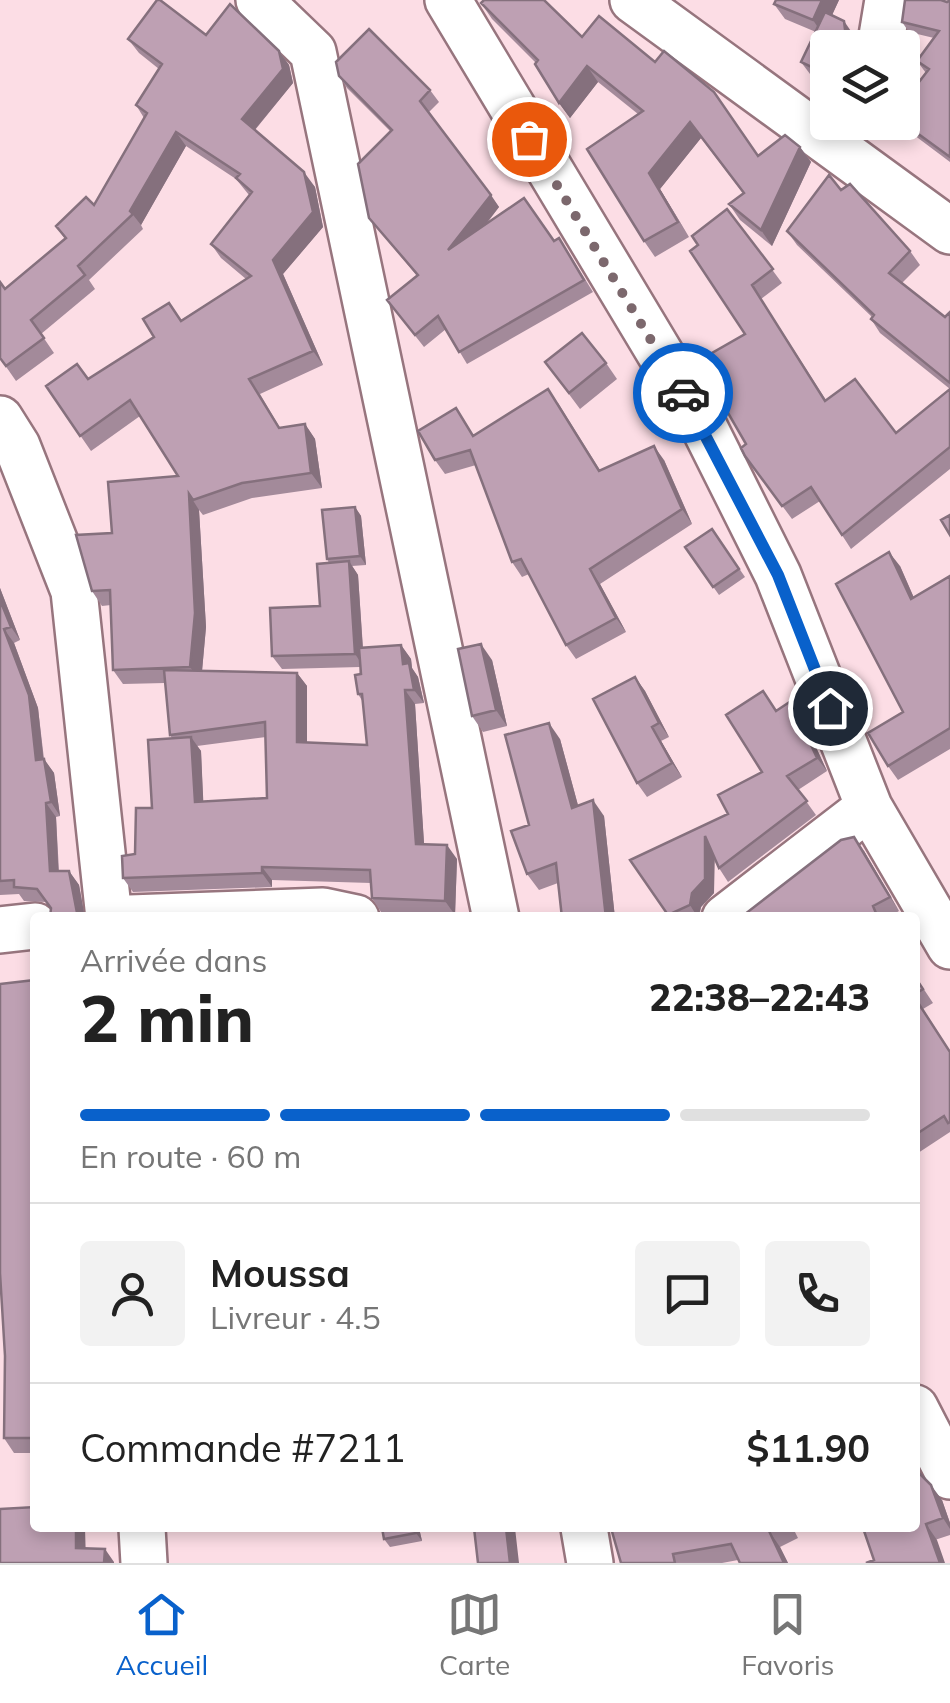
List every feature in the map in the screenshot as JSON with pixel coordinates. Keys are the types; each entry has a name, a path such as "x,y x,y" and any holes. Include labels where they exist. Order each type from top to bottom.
{"street":[{"path":"259,0 312,52 495,912"},
{"path":"448,0 703,425 778,575 869,807 950,946"},
{"path":"633,0 950,230"},
{"path":"883,30 888,0"},
{"path":"860,167 864,140"},
{"path":"0,418 17,446 74,592 108,912"},
{"path":"734,912 869,807"},
{"path":"295,912 328,912"},
{"path":"0,930 30,927"},
{"path":"920,1418 950,1476"},
{"path":"142,1532 144,1563"},
{"path":"585,1532 590,1563"}],"building":[{"path":"157,0 206,35 230,4 279,51 283,69 242,119 304,172 313,212 273,260 313,351 249,379 279,428 305,424 311,473 242,483 193,500 189,494 195,613 190,667 113,670 110,590 92,591 76,535 112,533 108,482 178,476 130,400 80,436 46,386 77,364 88,379 154,337 143,319 169,303 181,321 251,276 211,244 252,192 236,178 240,174 176,132 130,211 133,214 78,266 85,275 31,320 44,338 6,366 0,358 0,282 5,289 66,238 56,226 86,197 94,205 147,113 136,105 162,64 128,39"},
{"path":"544,0 582,37 599,16 655,62 664,51 714,92 758,156 785,135 800,147 761,230 729,204 744,193 690,122 649,173 678,222 644,241 587,149 643,111 587,66 559,103 535,64 538,60 481,3"},
{"path":"776,0 822,0 813,20 774,4"},
{"path":"905,0 950,0 950,157 920,135 920,81 929,69 920,63 920,57 939,31 902,22"},
{"path":"825,12 844,21 845,30 816,30"},
{"path":"369,29 430,90 420,101 491,195 448,250 524,198 554,241 559,238 584,280 459,352 438,316 415,335 387,300 418,275 369,218 358,164 392,130 339,76 336,62"},
{"path":"810,43 810,66 801,62"},
{"path":"829,175 841,190 850,184 910,251 889,273 945,317 950,312 950,383 871,319 874,315 787,231"},
{"path":"727,209 773,269 752,285 825,401 855,379 896,433 950,389 950,447 842,535 811,487 782,506 745,456 741,448 746,444 698,361 745,334 690,251 698,245 692,236"},
{"path":"582,333 606,363 569,393 545,362"},
{"path":"548,389 599,471 654,446 682,509 590,569 616,618 566,645 521,559 512,562 470,450 435,460 418,431 456,408 473,436"},
{"path":"355,507 360,556 327,559 322,510"},
{"path":"950,515 950,535 941,520"},
{"path":"712,529 739,569 713,587 685,547"},
{"path":"889,552 911,599 950,576 950,728 888,766 868,733 903,712 836,584"},
{"path":"349,561 355,654 272,656 270,608 320,606 317,564"},
{"path":"0,600 11,627 4,629 29,695 36,760 44,759 51,802 46,803 50,871 69,871 77,912 51,912 37,889 14,887 14,880 0,881"},
{"path":"481,644 496,710 472,716 458,649"},
{"path":"401,645 403,664 409,663 414,690 405,690 416,844 447,845 445,901 372,898 370,870 262,867 262,873 123,878 122,856 135,854 136,808 152,808 148,740 191,737 195,802 267,798 265,722 170,735 164,670 297,673 297,742 367,745 362,694 358,694 355,675 361,674 359,648"},
{"path":"635,677 659,723 652,727 672,763 637,783 593,699"},
{"path":"763,691 776,711 791,701 817,758 787,776 807,801 719,868 705,836 705,879 692,893 690,905 666,912 630,860 728,814 718,795 762,772 726,715"},
{"path":"549,723 572,808 593,800 605,912 561,912 556,863 527,874 511,831 529,825 505,735"},
{"path":"854,837 890,897 873,906 876,912 748,912 841,840"},
{"path":"30,981 30,1438 4,1438 0,984"},
{"path":"920,1006 950,1052 950,1122 944,1116 920,1132"},
{"path":"920,1474 931,1485 943,1518 926,1524 940,1563 866,1563 874,1560 864,1532 920,1532"},
{"path":"30,1507 30,1532 76,1532 76,1548 105,1549 104,1563 0,1563 0,1509"},
{"path":"383,1532 416,1532 416,1533 384,1539"},
{"path":"474,1532 506,1532 510,1563 478,1563"},
{"path":"612,1532 769,1532 784,1563 740,1563 731,1544 673,1554 675,1563 621,1563"}],"way so far":[{"path":"529,139 683,393"}],"route":[{"path":"683,393 778,575 830,708"}]}
